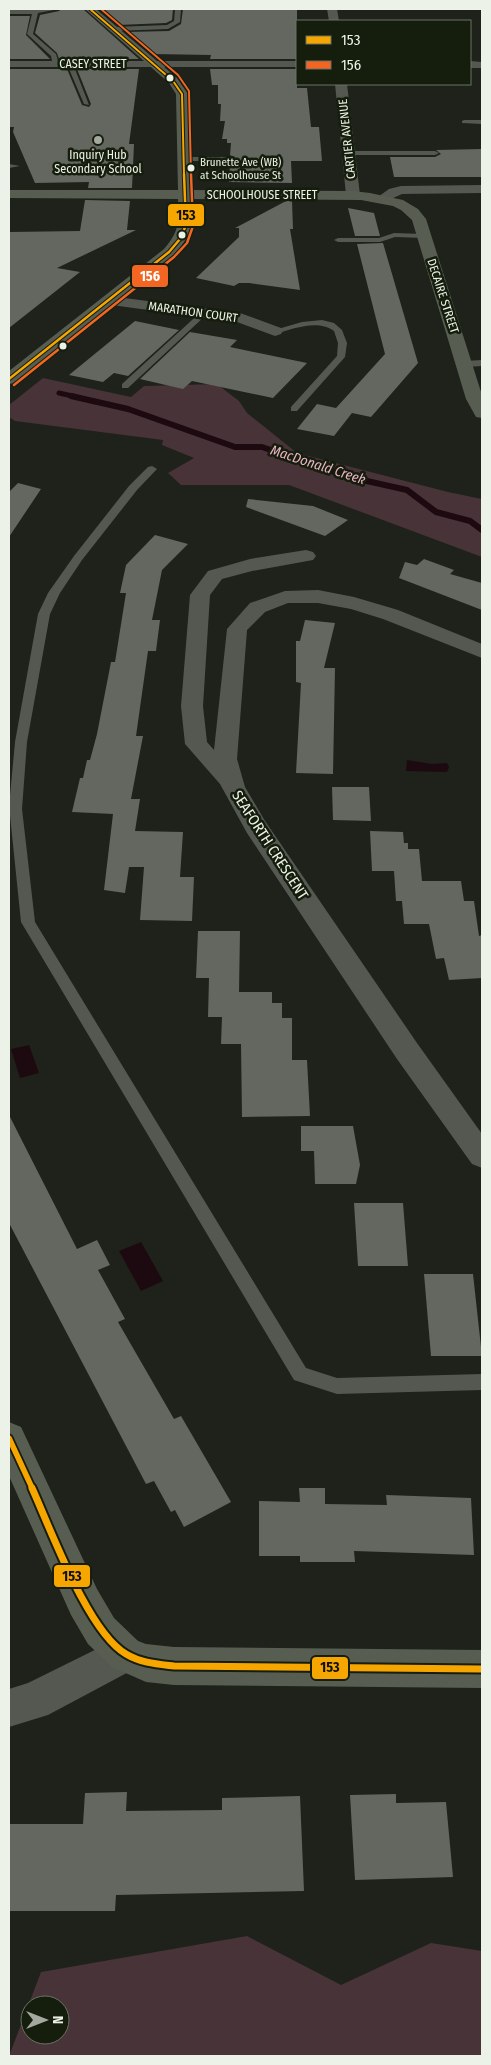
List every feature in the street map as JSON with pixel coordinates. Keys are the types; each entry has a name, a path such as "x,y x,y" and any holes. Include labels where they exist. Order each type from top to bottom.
{"main road":[{"path":"9,379 169,252 180,239 186,225 182,94 172,81 90,9"},
{"name":"SCHOOLHOUSE STREET","path":"9,194 353,195 382,199"},
{"name":"DECAIRE STREET","path":"382,199 401,205 414,212 419,219 477,404 482,413"},
{"path":"9,1438 84,1602 101,1631 125,1654 146,1663 174,1666 482,1668"}],"street":[{"name":"CASEY STREET","path":"9,64 296,64"},
{"name":"CARTIER AVENUE","path":"341,85 353,195"},
{"name":"SCHOOLHOUSE STREET","path":"382,199 401,190 482,189"},
{"name":"MARATHON COURT","path":"109,301 240,318 275,331"},
{"path":"228,779 196,744 192,706 200,595 215,575 250,565 306,556"},
{"name":"SEAFORTH CRESCENT","path":"482,652 399,617 337,598 288,597 262,605 242,620 237,629 225,759 228,779 256,827 401,1043 482,1156"},
{"path":"9,1708 34,1702 125,1654"}],"lane":[{"path":"9,12 35,12 56,9"},
{"path":"114,29 168,27 176,22 178,9"},
{"path":"35,12 30,34 54,56 52,64"},
{"path":"73,64 72,69 87,104"},
{"path":"464,122 482,122"},
{"path":"348,153 435,153"},
{"path":"184,159 230,159"},
{"path":"338,240 380,240 394,235 424,236"},
{"path":"125,386 203,313"},
{"path":"275,331 317,323 333,325 341,334 343,349 341,357 294,409"},
{"path":"465,364 482,363"},
{"path":"152,469 133,488 78,558 54,592 44,614 21,742 15,809 28,922 300,1374 337,1386 482,1382"}],"shaded area":[{"path":"43,378 131,397 144,386 217,384 239,401 247,413 297,453 482,499 482,557 289,485 181,485 168,473 194,458 162,445 163,440 15,421 9,417 9,405"},
{"path":"407,760 432,764 447,763 449,767 447,772 406,771"},
{"path":"29,1045 39,1073 20,1078 11,1049"},
{"path":"141,1242 163,1281 141,1291 119,1251"},
{"path":"247,1936 341,1985 431,1943 482,1951 482,2056 9,2056 20,2027 20,2045 70,2045 70,1995 32,1995 41,1972"}],"building":[{"path":"61,9 83,9 139,59 59,59 57,53 35,33 40,15"},
{"path":"99,9 173,9 172,20 166,23 118,25"},
{"path":"183,9 297,9 296,59 210,59 211,55 152,54 126,32 169,31 181,24"},
{"path":"9,16 30,16 26,35 50,59 9,59"},
{"path":"9,69 67,69 82,105 89,107 91,104 77,69 139,69 129,144 134,144 132,188 88,188 89,182 35,183 13,132 14,127 9,127"},
{"path":"210,69 296,69 297,88 307,88 311,127 319,127 322,161 291,161 292,183 229,182 230,163 236,158 230,155 231,143 227,143 227,139 222,139 225,121 220,121 221,104 218,104 218,85 212,85"},
{"path":"482,149 482,177 394,177 390,157 435,157 441,154 436,150"},
{"path":"85,200 130,201 127,230 136,230 57,268 80,272 9,328 9,232 80,231"},
{"path":"286,201 292,201 293,229 290,229 300,290 249,283 239,283 234,286 196,278 239,237 239,228 235,228"},
{"path":"348,208 374,213 380,236 355,236"},
{"path":"383,243 418,363 371,417 352,413 334,436 297,429 317,404 336,408 385,354 357,244"},
{"path":"135,321 179,330 128,376 114,373 103,382 69,375"},
{"path":"190,332 237,340 230,347 307,363 273,398 192,381 183,389 140,379"},
{"path":"18,483 41,489 9,537 9,492"},
{"path":"248,499 313,506 348,520 325,536 246,507"},
{"path":"155,535 188,544 162,570 152,620 160,620 156,651 148,651 136,736 143,736 131,799 140,799 135,831 183,832 180,877 194,877 192,921 140,920 144,867 129,867 125,893 104,890 113,814 72,812 80,778 83,778 87,760 90,760 97,734 111,662 115,662 126,593 120,593 126,565"},
{"path":"424,559 454,570 450,574 482,583 482,610 399,578 405,562 417,565"},
{"path":"305,620 335,623 324,668 335,668 333,774 296,773 301,683 296,682 296,641 300,641"},
{"path":"332,787 369,787 371,821 333,820"},
{"path":"370,831 403,832 404,843 408,843 408,849 419,849 422,881 461,881 464,901 474,901 479,936 482,935 482,978 449,980 444,958 436,959 429,924 404,924 402,901 396,901 394,871 372,871"},
{"path":"198,931 240,931 239,992 272,992 272,1003 282,1003 282,1018 292,1018 292,1060 307,1060 310,1116 242,1117 241,1044 221,1044 222,1017 208,1017 209,978 196,978"},
{"path":"9,1115 77,1249 97,1240 110,1265 98,1270 125,1319 118,1322 174,1419 181,1416 231,1502 184,1527 175,1510 171,1512 154,1481 146,1484 9,1223"},
{"path":"301,1126 353,1126 360,1165 356,1184 315,1184 314,1151 301,1151"},
{"path":"354,1203 403,1203 408,1266 358,1266"},
{"path":"424,1274 473,1274 482,1356 431,1356"},
{"path":"299,1488 325,1488 325,1504 387,1505 386,1495 471,1498 474,1555 354,1551 355,1562 300,1562 300,1556 259,1556 259,1501 300,1502"},
{"path":"127,1792 126,1811 222,1810 222,1798 300,1796 304,1891 116,1895 115,1911 9,1911 9,1824 83,1824 85,1793"},
{"path":"396,1794 396,1803 446,1802 453,1877 355,1880 350,1795"}],"waterway":[{"name":"MacDonald Creek","path":"59,393 77,397"},
{"name":"MacDonald Creek","path":"71,396 128,409 235,447 262,447 349,477 407,490 436,512 470,521 482,530"}],"transit line":[{"name":"153","path":"9,379 169,252 180,239 186,225 182,94 173,81 90,9"},
{"name":"156","path":"14,385 174,257 187,243 193,226 189,91 178,75 101,9"},
{"name":"153","path":"9,1438 84,1602 101,1631 125,1654 146,1663 174,1666 482,1669"}],"place":[{"name":"Inquiry Hub Secondary School","path":"98,140"},
{"name":"Brunette Ave (WB) at Schoolhouse St","path":"191,168"}]}
